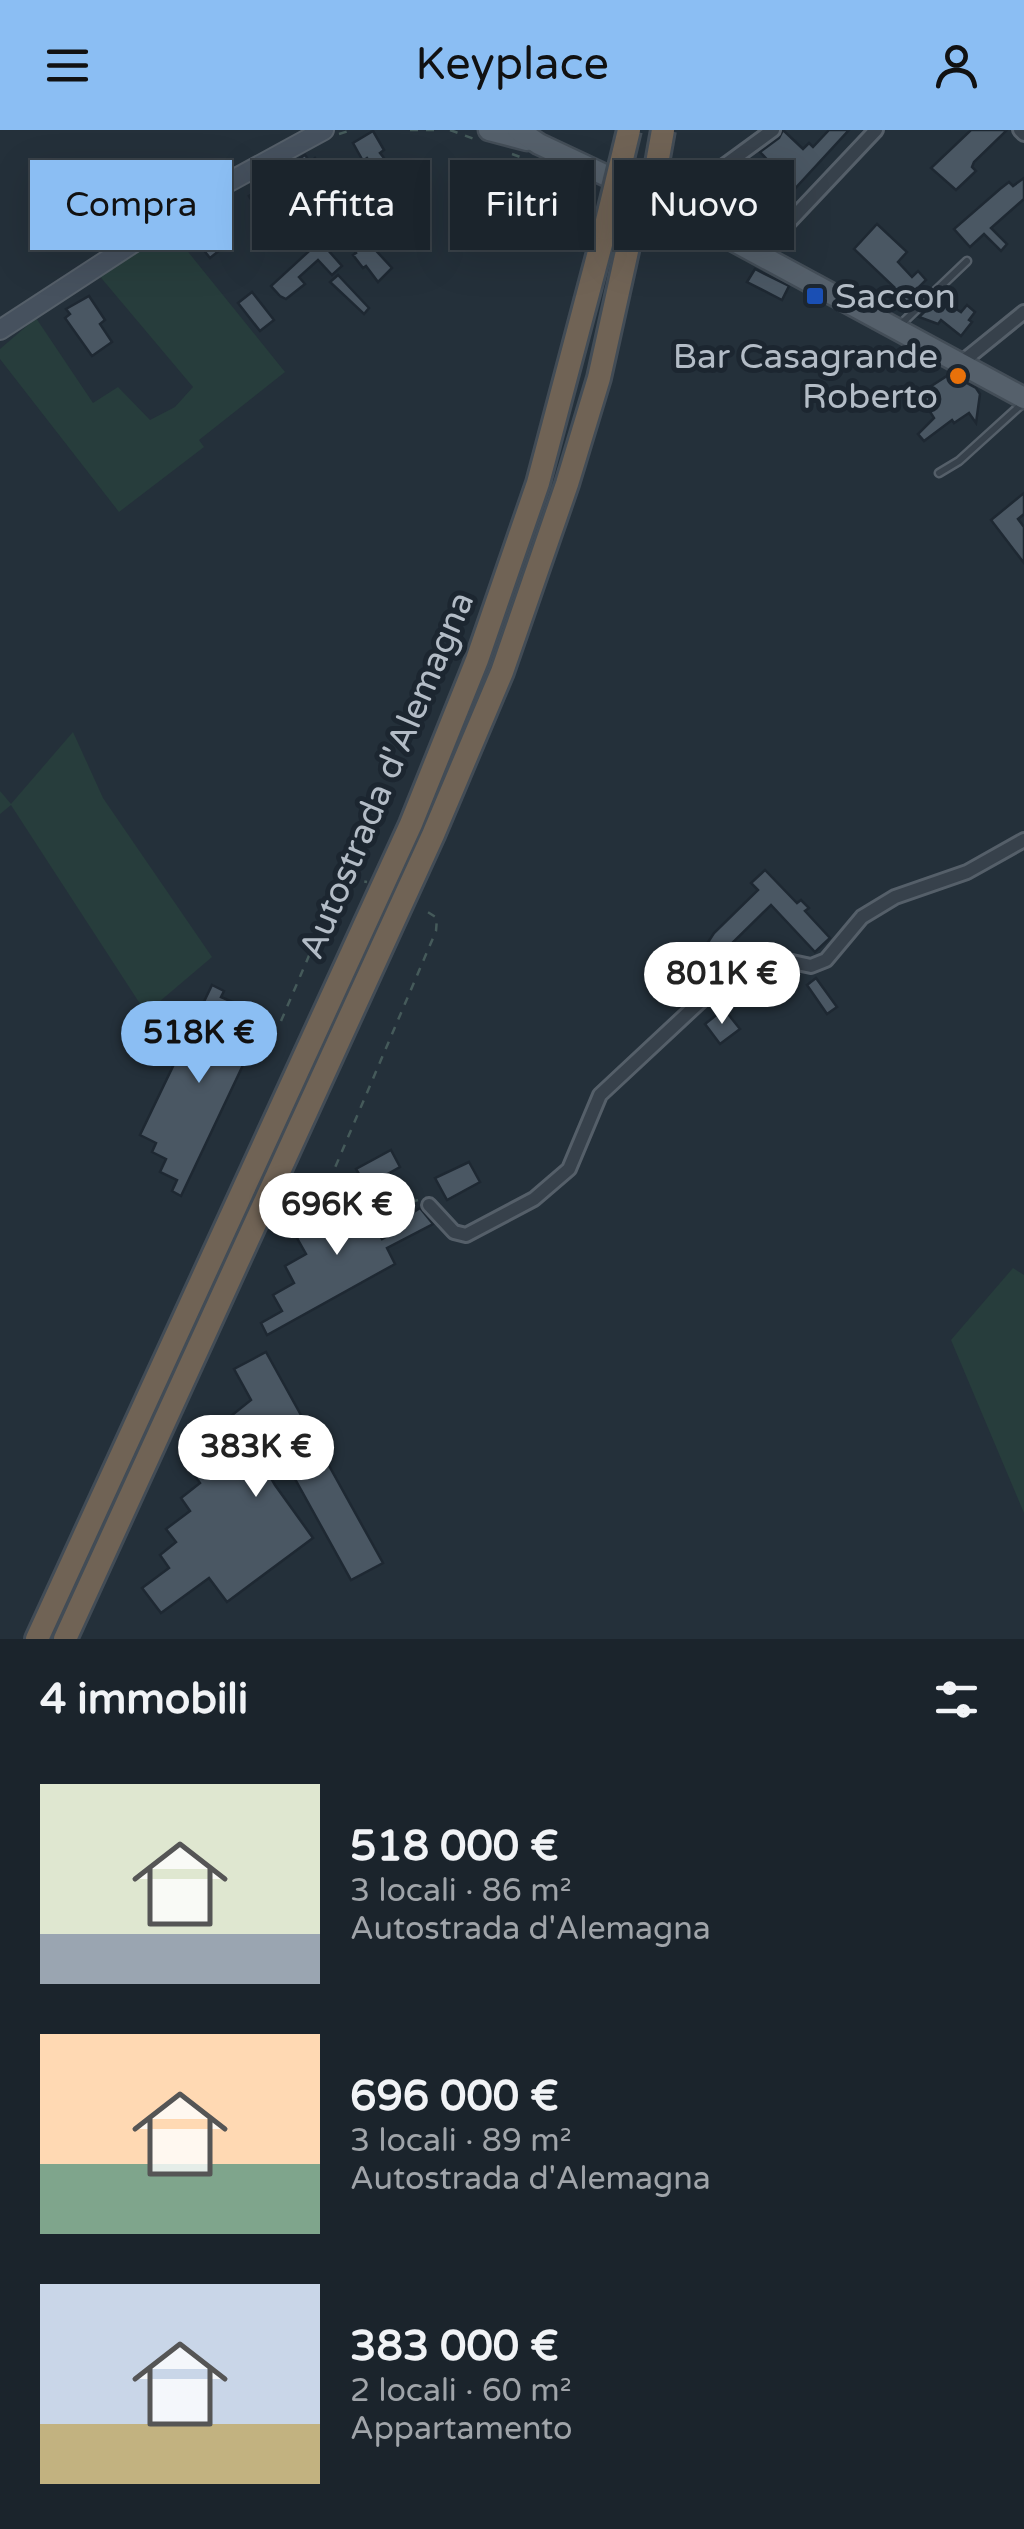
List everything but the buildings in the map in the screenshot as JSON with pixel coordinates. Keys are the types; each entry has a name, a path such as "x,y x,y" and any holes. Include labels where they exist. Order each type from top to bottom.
{"highway":[{"path":"602,225 613,130"},
{"name":"Autostrada d'Alemagna","path":"37,1639 411,824 477,660 538,483 628,130"},
{"path":"645,160 648,130"},
{"path":"656,160 663,130"},
{"name":"Autostrada d'Alemagna","path":"65,1639 433,835 502,672 567,484 634,250"}],"main road":[{"path":"490,130 539,144"},
{"path":"518,130 614,180"},
{"path":"0,330 216,189 319,131"},
{"path":"751,250 1024,400"}],"street":[{"path":"731,160 772,130"},
{"path":"758,254 876,130"},
{"path":"960,362 1024,312"},
{"path":"430,1206 454,1232 466,1235 534,1199 569,1168 600,1095 734,970 754,960 778,959 811,966 826,960 862,917 895,897 967,872 1024,840"}],"lane":[{"path":"897,328 967,261"},
{"path":"939,474 959,462 1024,400"}],"path":[{"path":"410,130 434,130"},
{"path":"281,1022 341,882 368,882"},
{"path":"423,909 436,918 436,930 334,1170 337,1184 350,1195 365,1196 379,1212 416,1198 430,1206"}],"green space":[{"path":"119,250 187,250 285,372 199,440 204,447 119,512 0,359 0,349 36,318 93,403 118,387 150,420 175,407 193,387 92,267"},
{"path":"73,732 103,798 212,957 146,1013 11,805 0,814 0,791 11,804"},
{"path":"1013,1268 1024,1275 1024,1513 951,1340"}],"place":[{"name":"Saccon","path":"815,296"},
{"name":"Bar Casagrande Roberto","path":"958,376"}]}
